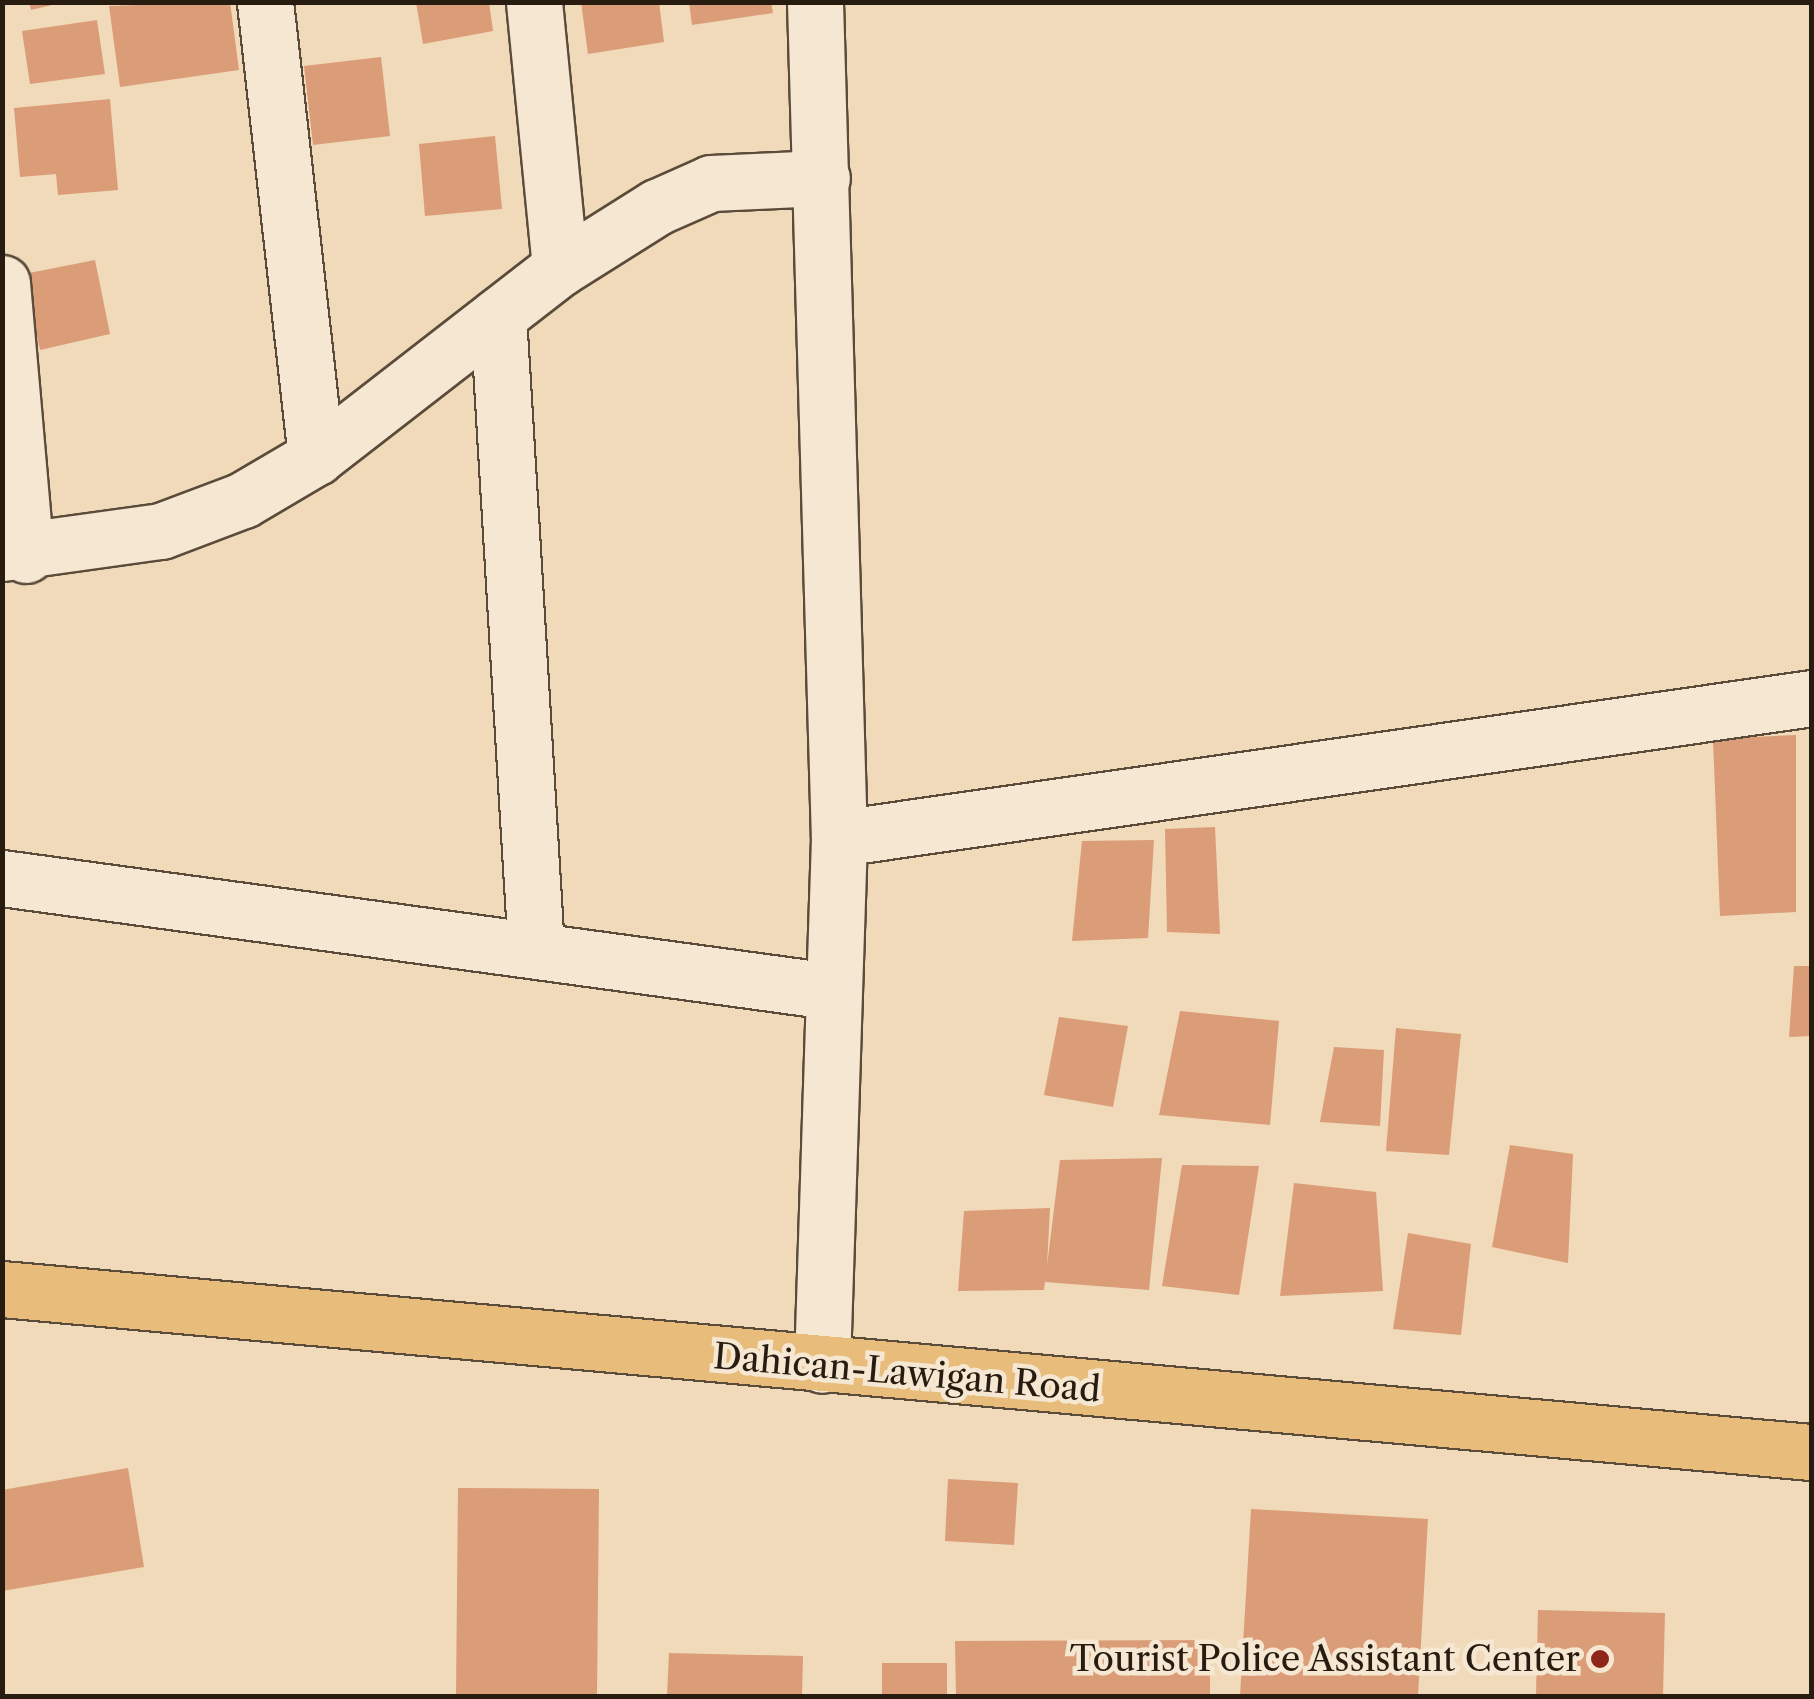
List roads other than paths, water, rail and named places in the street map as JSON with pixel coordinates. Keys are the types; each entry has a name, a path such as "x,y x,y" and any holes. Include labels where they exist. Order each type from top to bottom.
{"main road":[{"name":"Dahican-Lawigan Road","path":"2,1289 822,1366 1812,1452"}],"street":[{"path":"266,2 316,457"},
{"path":"534,2 560,268"},
{"path":"815,2 839,838 830,991 822,1366"},
{"path":"2,283 14,554 162,531 243,500 316,457 560,268 711,183 822,178"},
{"path":"498,316 536,950"},
{"path":"839,838 1812,698"},
{"path":"2,878 830,991"}],"place":[{"name":"Tourist Police Assistant Center","path":"1600,1659"}]}
